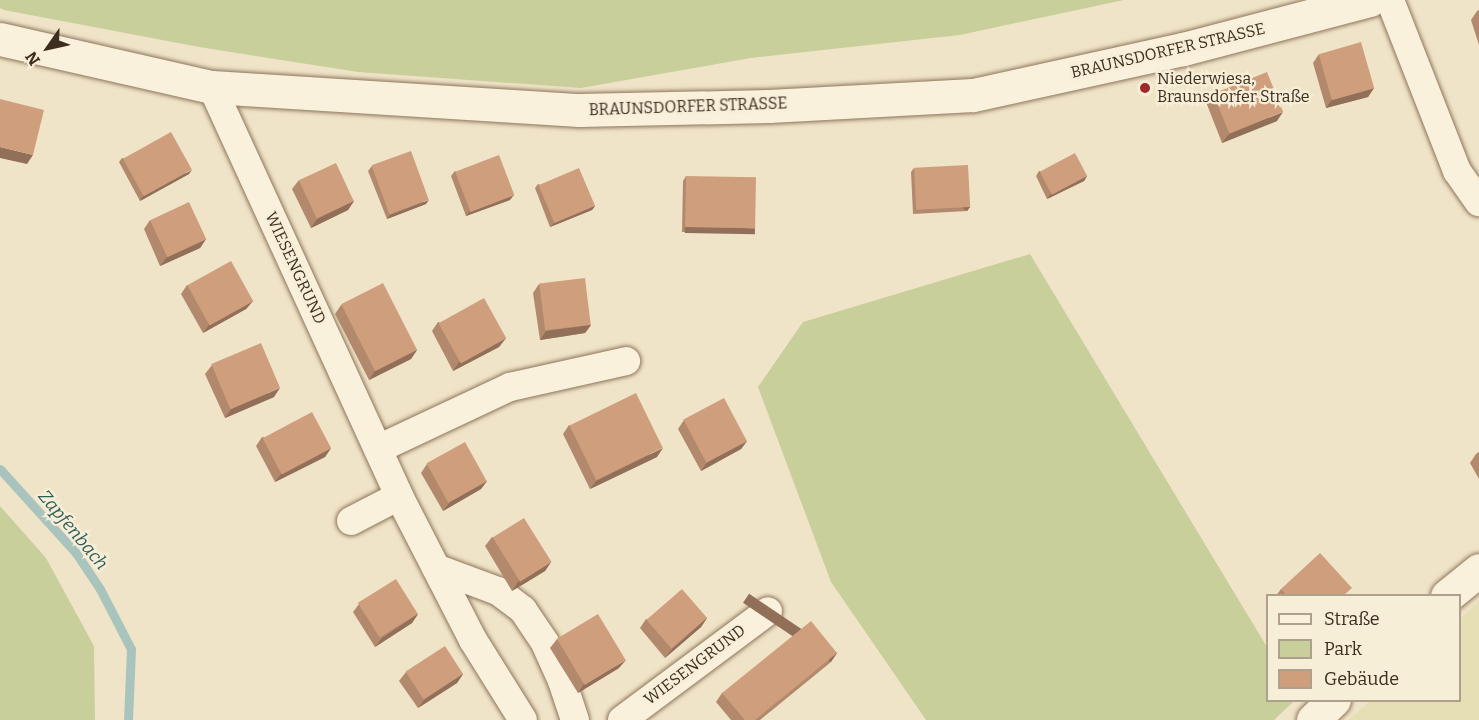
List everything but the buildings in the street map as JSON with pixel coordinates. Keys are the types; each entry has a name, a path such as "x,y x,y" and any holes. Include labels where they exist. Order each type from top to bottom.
{"street":[{"name":"BRAUNSDORFER STRASSE","path":"0,39 212,87 579,110 769,106 973,95 1183,49 1370,0"},
{"path":"1390,0 1456,171 1479,202"},
{"name":"WIESENGRUND","path":"212,87 399,496 472,640 523,720"},
{"path":"378,449 510,387 626,362"},
{"path":"351,521 399,496"},
{"path":"436,568 498,591 523,610 545,643 562,681 574,720"},
{"path":"1449,594 1479,570"},
{"name":"WIESENGRUND","path":"622,720 768,611"},
{"path":"1313,720 1332,702"}],"shaded area":[{"path":"1479,601 1479,720 1348,720 1369,702 1461,702 1461,618"}],"green space":[{"path":"0,0 1124,0 960,35 751,58 581,88 358,72 199,47 4,10 0,8"},
{"path":"1030,254 1266,645 1266,702 1293,702 1274,720 926,720 831,582 758,387 803,322"},
{"path":"0,506 46,558 94,646 95,720 0,720"}],"waterway":[{"name":"Zapfenbach","path":"0,469 76,553 100,589 131,649 128,720"}],"place":[{"name":"Niederwiesa, Braunsdorfer Straße","path":"1145,88"}]}
